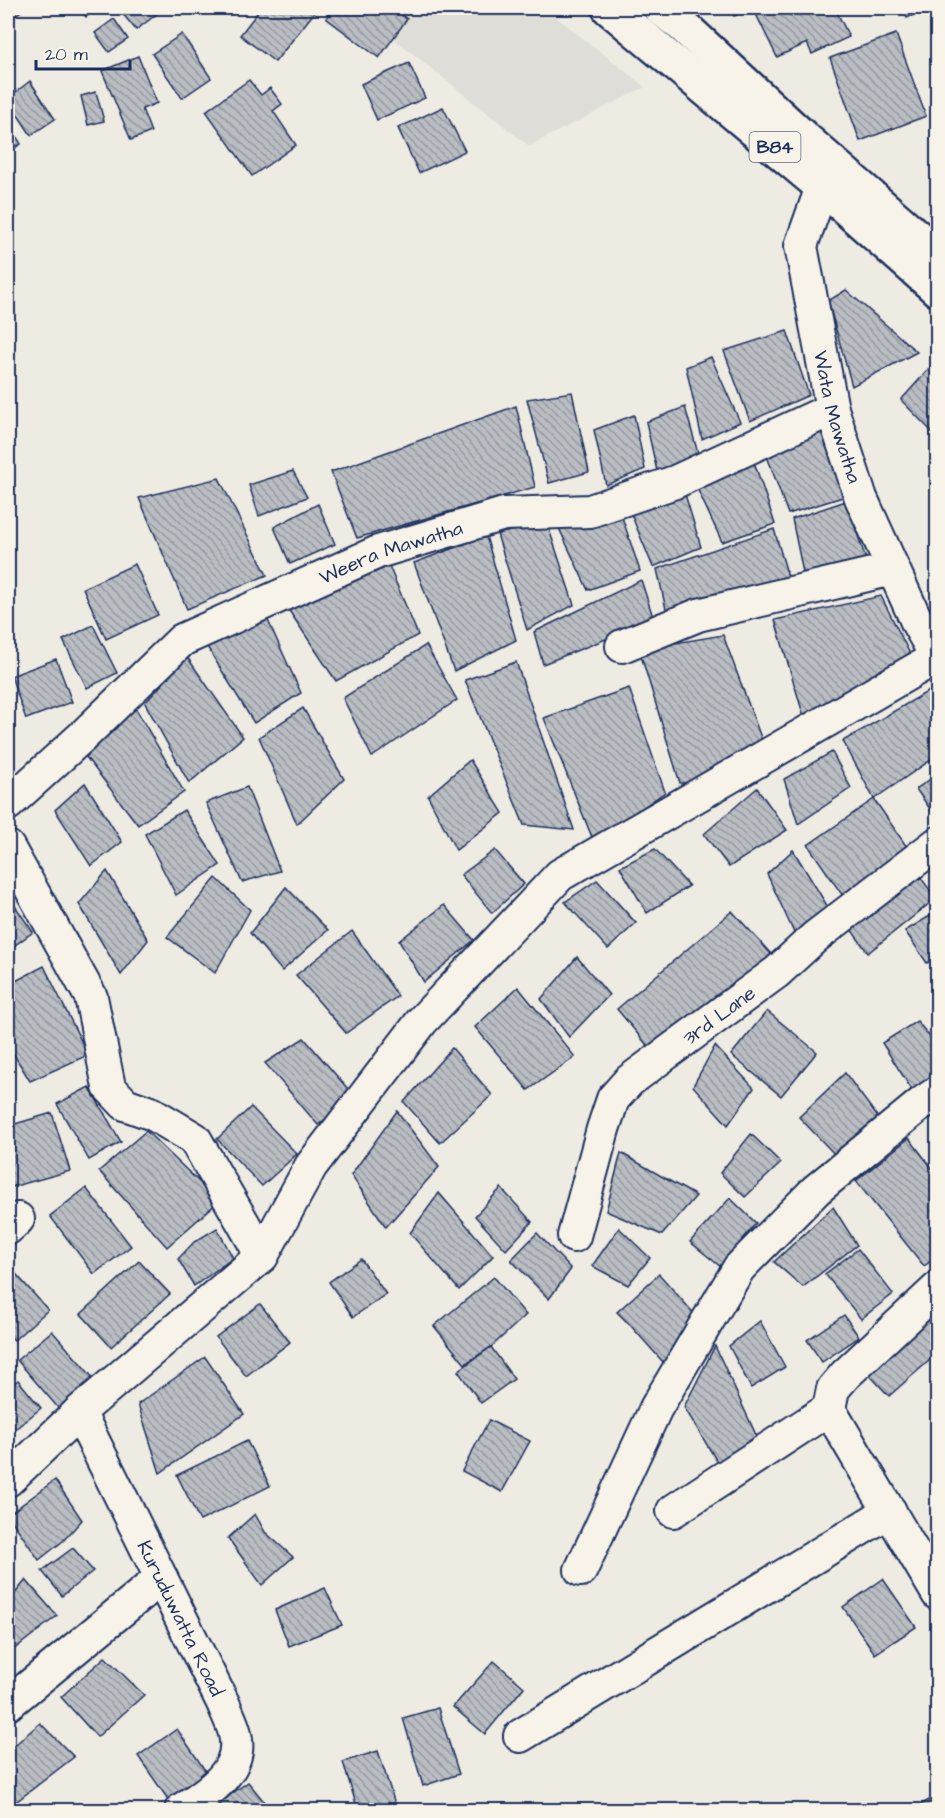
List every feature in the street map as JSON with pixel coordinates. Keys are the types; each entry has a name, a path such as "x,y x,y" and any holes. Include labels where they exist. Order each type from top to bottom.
{"main road":[{"name":"B84","path":"609,8 833,179 938,255"},
{"name":"B84","path":"675,12 804,138 833,179 938,290"}],"street":[{"name":"Wata Mawatha","path":"833,179 801,246 832,410 861,498 918,624 937,658"},
{"name":"Weera Mawatha","path":"8,804 85,734 182,640 378,552 504,514 590,511 675,482 832,410"},
{"path":"622,645 698,615 893,569"},
{"path":"8,1480 79,1412 262,1256 311,1166 422,1021 560,875 937,658"},
{"name":"3rd Lane","path":"574,1236 613,1099 629,1081 777,972 815,937 938,843"},
{"path":"8,847 91,997 109,1087 125,1104 153,1114 195,1139 262,1256"},
{"path":"581,1570 656,1408 739,1268 816,1190 938,1092"},
{"path":"938,1288 845,1375 833,1389 829,1409 938,1594"},
{"path":"673,1511 829,1409"},
{"name":"Kuruduwatta Road","path":"79,1412 223,1703 236,1735 236,1752 232,1766 223,1779 181,1810"},
{"path":"520,1736 890,1511"},
{"path":"8,1704 161,1578"}],"shaded area":[{"path":"398,8 545,8 645,87 529,146 393,38 407,20 396,11"}],"building":[{"path":"8,8 25,8 9,20"},
{"path":"79,8 98,8 86,17"},
{"path":"118,8 152,8 157,14 136,30"},
{"path":"261,8 318,8 275,62 240,35"},
{"path":"334,8 398,8 396,11 407,19 379,58 326,18"},
{"path":"730,8 752,8 734,16"},
{"path":"753,8 835,8 849,37 812,54 807,43 777,57"},
{"path":"902,8 928,8 907,18"},
{"path":"114,19 128,39 109,52 95,33"},
{"path":"182,34 211,78 182,98 152,54"},
{"path":"896,34 926,116 860,141 830,58"},
{"path":"138,56 157,103 142,109 151,132 131,140 102,71"},
{"path":"409,63 425,98 377,120 361,84"},
{"path":"249,80 261,95 270,88 282,104 273,111 296,145 252,176 206,111"},
{"path":"30,81 55,119 31,135 8,100"},
{"path":"96,92 104,121 88,125 81,96"},
{"path":"443,107 465,151 419,173 398,128"},
{"path":"8,123 21,144 8,152"},
{"path":"846,290 917,352 852,386 828,301"},
{"path":"787,331 809,395 750,421 724,351"},
{"path":"711,357 740,422 702,439 686,367"},
{"path":"937,360 938,425 932,432 901,400"},
{"path":"572,392 589,472 549,483 527,399"},
{"path":"516,406 535,487 357,538 331,472"},
{"path":"685,407 699,457 657,471 646,422"},
{"path":"634,415 645,469 606,485 594,430"},
{"path":"817,422 846,496 788,514 763,445"},
{"path":"752,456 775,524 722,542 696,486"},
{"path":"293,471 307,497 259,516 249,485"},
{"path":"219,478 267,575 187,609 139,498"},
{"path":"684,491 701,547 653,567 631,514"},
{"path":"846,501 870,571 806,587 792,519"},
{"path":"318,504 335,544 290,564 274,527"},
{"path":"621,514 640,571 588,590 558,526"},
{"path":"547,523 574,605 527,630 497,534"},
{"path":"774,529 791,587 668,618 657,569"},
{"path":"486,536 516,640 454,671 414,563"},
{"path":"135,564 158,615 106,639 83,588"},
{"path":"389,566 418,635 336,681 288,609"},
{"path":"641,580 654,620 543,664 534,632"},
{"path":"881,596 912,658 807,727 775,620"},
{"path":"265,614 301,693 254,723 206,645"},
{"path":"93,625 117,673 87,688 63,640"},
{"path":"723,635 763,743 713,767 695,783 680,783 639,649"},
{"path":"426,645 457,700 372,757 343,698"},
{"path":"187,657 243,737 189,783 145,703"},
{"path":"56,659 72,702 26,719 11,676"},
{"path":"516,662 574,830 524,825 465,680"},
{"path":"629,688 665,792 594,842 544,718"},
{"path":"932,689 938,699 938,755 874,799 843,741"},
{"path":"135,707 184,792 138,825 86,757"},
{"path":"303,708 344,779 297,824 259,737"},
{"path":"832,752 851,788 798,824 784,779"},
{"path":"470,760 503,813 456,850 428,796"},
{"path":"8,771 14,779 8,784"},
{"path":"938,774 938,819 937,819 916,789"},
{"path":"85,783 122,842 91,866 55,810"},
{"path":"247,787 280,871 242,882 206,803"},
{"path":"757,788 787,830 729,867 704,834"},
{"path":"874,799 911,853 845,899 808,845"},
{"path":"184,810 220,865 176,895 145,834"},
{"path":"655,849 689,886 647,913 620,867"},
{"path":"495,850 524,884 492,913 461,875"},
{"path":"793,850 831,912 795,935 767,874"},
{"path":"915,870 936,898 868,953 843,918"},
{"path":"107,871 148,940 121,975 79,904"},
{"path":"216,878 250,910 215,973 167,937"},
{"path":"597,880 636,923 608,949 565,902"},
{"path":"286,887 328,930 282,971 250,933"},
{"path":"8,896 33,932 8,950"},
{"path":"444,905 474,940 424,982 399,941"},
{"path":"732,911 781,965 656,1056 617,1009"},
{"path":"938,911 938,957 927,963 905,931"},
{"path":"352,931 398,996 346,1033 296,975"},
{"path":"577,957 609,995 569,1037 541,999"},
{"path":"44,966 88,1055 30,1081 8,1045 8,985"},
{"path":"518,987 575,1057 528,1090 475,1027"},
{"path":"767,1011 817,1052 781,1096 731,1055"},
{"path":"917,1021 938,1047 938,1082 917,1098 882,1043"},
{"path":"304,1038 354,1096 318,1125 265,1063"},
{"path":"715,1046 754,1088 728,1125 693,1086"},
{"path":"452,1048 492,1095 440,1143 404,1102"},
{"path":"845,1073 885,1127 841,1161 799,1117"},
{"path":"89,1087 121,1142 89,1160 57,1104"},
{"path":"251,1107 297,1154 262,1186 217,1139"},
{"path":"397,1111 439,1167 386,1227 351,1175"},
{"path":"52,1113 70,1171 8,1188 8,1126"},
{"path":"146,1131 219,1201 167,1247 99,1171"},
{"path":"751,1134 781,1163 745,1197 720,1173"},
{"path":"909,1138 938,1176 938,1256 924,1266 856,1181"},
{"path":"621,1153 696,1196 662,1235 606,1211"},
{"path":"86,1188 131,1246 94,1274 50,1216"},
{"path":"501,1188 532,1222 506,1250 475,1216"},
{"path":"439,1193 493,1256 459,1290 410,1233"},
{"path":"730,1198 756,1223 721,1267 690,1242"},
{"path":"833,1207 857,1245 803,1287 774,1262"},
{"path":"217,1228 233,1258 194,1286 178,1259 194,1242"},
{"path":"619,1228 650,1258 628,1285 592,1266"},
{"path":"537,1233 571,1269 549,1299 511,1260"},
{"path":"858,1249 893,1294 861,1319 825,1274"},
{"path":"361,1259 386,1294 353,1317 329,1282"},
{"path":"139,1261 170,1294 111,1347 81,1314"},
{"path":"9,1266 48,1310 14,1340 8,1334"},
{"path":"659,1274 698,1318 664,1363 617,1312"},
{"path":"494,1277 526,1315 491,1347 465,1364 434,1326"},
{"path":"938,1301 938,1353 889,1396 864,1369"},
{"path":"260,1304 290,1342 246,1376 216,1337"},
{"path":"844,1315 859,1337 822,1362 807,1340"},
{"path":"760,1321 785,1367 751,1388 729,1346"},
{"path":"52,1331 95,1380 60,1410 17,1360"},
{"path":"715,1346 757,1437 718,1463 684,1407"},
{"path":"491,1347 514,1379 481,1403 458,1371"},
{"path":"205,1357 244,1414 160,1473 138,1404"},
{"path":"18,1380 41,1408 8,1435 8,1388"},
{"path":"489,1420 530,1441 502,1492 462,1471"},
{"path":"247,1441 270,1486 200,1521 177,1475"},
{"path":"55,1480 82,1520 63,1541 39,1560 8,1515"},
{"path":"255,1514 265,1532 293,1557 262,1585 228,1538"},
{"path":"73,1548 93,1571 62,1596 42,1571"},
{"path":"883,1579 916,1627 875,1654 843,1607"},
{"path":"26,1580 57,1616 8,1654 8,1602"},
{"path":"325,1588 342,1625 289,1646 275,1610"},
{"path":"105,1657 144,1695 97,1737 61,1697"},
{"path":"494,1661 524,1687 485,1734 453,1707"},
{"path":"438,1708 459,1774 423,1786 403,1718"},
{"path":"40,1723 74,1757 8,1808 8,1751"},
{"path":"177,1729 213,1782 174,1808 138,1756"},
{"path":"378,1751 397,1810 358,1810 343,1762"},
{"path":"248,1782 271,1810 224,1810 219,1803"},
{"path":"938,1795 938,1810 911,1810"}]}
